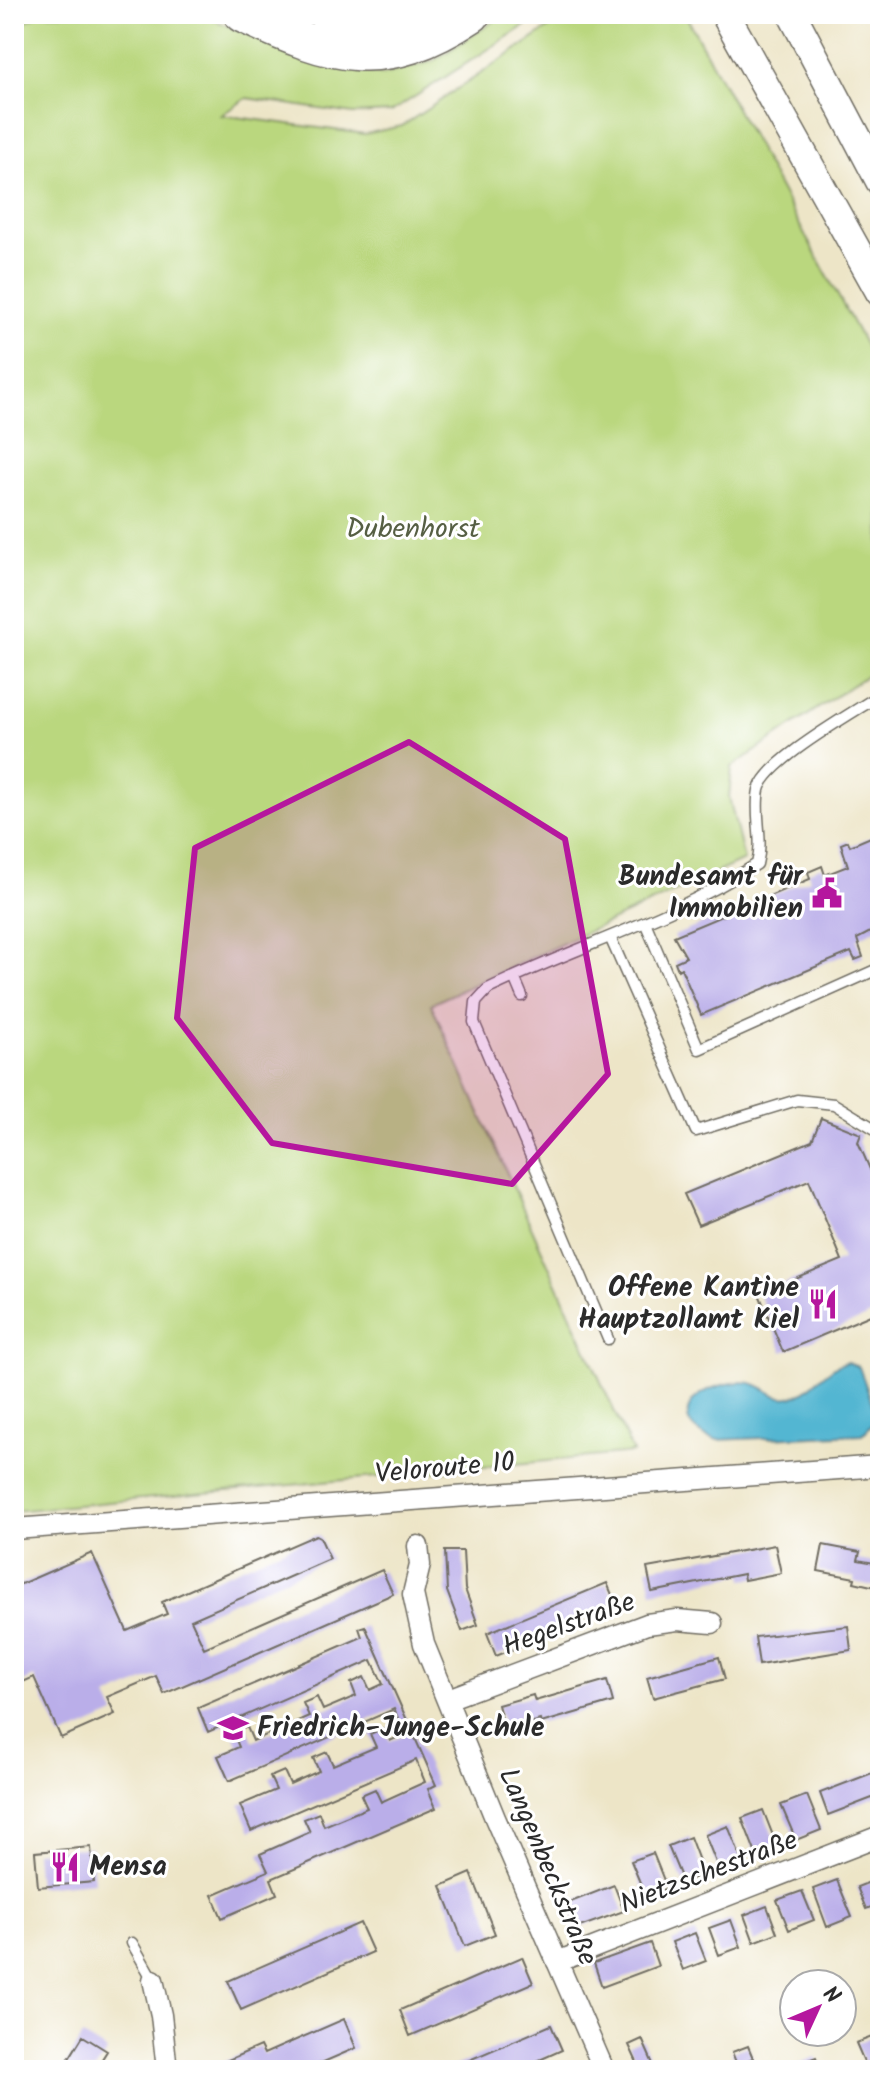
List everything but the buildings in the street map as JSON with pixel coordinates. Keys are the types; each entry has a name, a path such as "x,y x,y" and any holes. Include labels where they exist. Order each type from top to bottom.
{"highway":[{"path":"242,14 329,49 376,53 424,43 472,14"},
{"path":"327,14 348,23 376,27 396,26 427,14"}],"main road":[{"path":"725,14 880,292"},
{"path":"792,14 880,181"}],"street":[{"name":"Veloroute 10","path":"14,1529 880,1466"},
{"name":"Langenbeckstraße","path":"418,1546 420,1565 414,1582 415,1610 424,1644 604,2070"},
{"name":"Hegelstraße","path":"448,1699 647,1624 677,1620 712,1623"},
{"name":"Nietzschestraße","path":"557,1962 880,1836"},
{"path":"153,1980 161,2015 167,2070"}],"lane":[{"path":"608,1339 474,1022 476,1002 488,989 645,922 730,881 757,864 761,848 758,817 760,788 769,772 786,757 880,695"},
{"path":"645,922 699,1049 880,968"},
{"path":"610,937 696,1131 797,1100 834,1104 880,1132"},
{"path":"514,977 522,996"},
{"path":"132,1943 153,1980"}],"highlighted area":[{"path":"409,742 565,839 608,1074 512,1184 272,1143 177,1018 195,848"}],"green space":[{"name":"Dubenhorst","path":"40,14 199,14 330,67 383,75 433,61 505,14 543,14 391,112 353,114 247,98 221,115 365,134 402,126 570,14 685,14 880,373 880,666 732,767 729,797 744,860 431,1004 633,1453 14,1511 14,27"}],"water":[{"path":"847,1362 859,1367 875,1411 875,1421 863,1434 715,1440 697,1431 690,1423 688,1413 691,1404 719,1386 750,1383 779,1396 790,1397 805,1391 831,1369"}],"place":[{"name":"Bundesamt für Immobilien","path":"827,893"},
{"name":"Offene Kantine Hauptzollamt Kiel","path":"823,1304"},
{"name":"Friedrich-Junge-Schule","path":"233,1728"},
{"name":"Mensa","path":"65,1867"}]}
